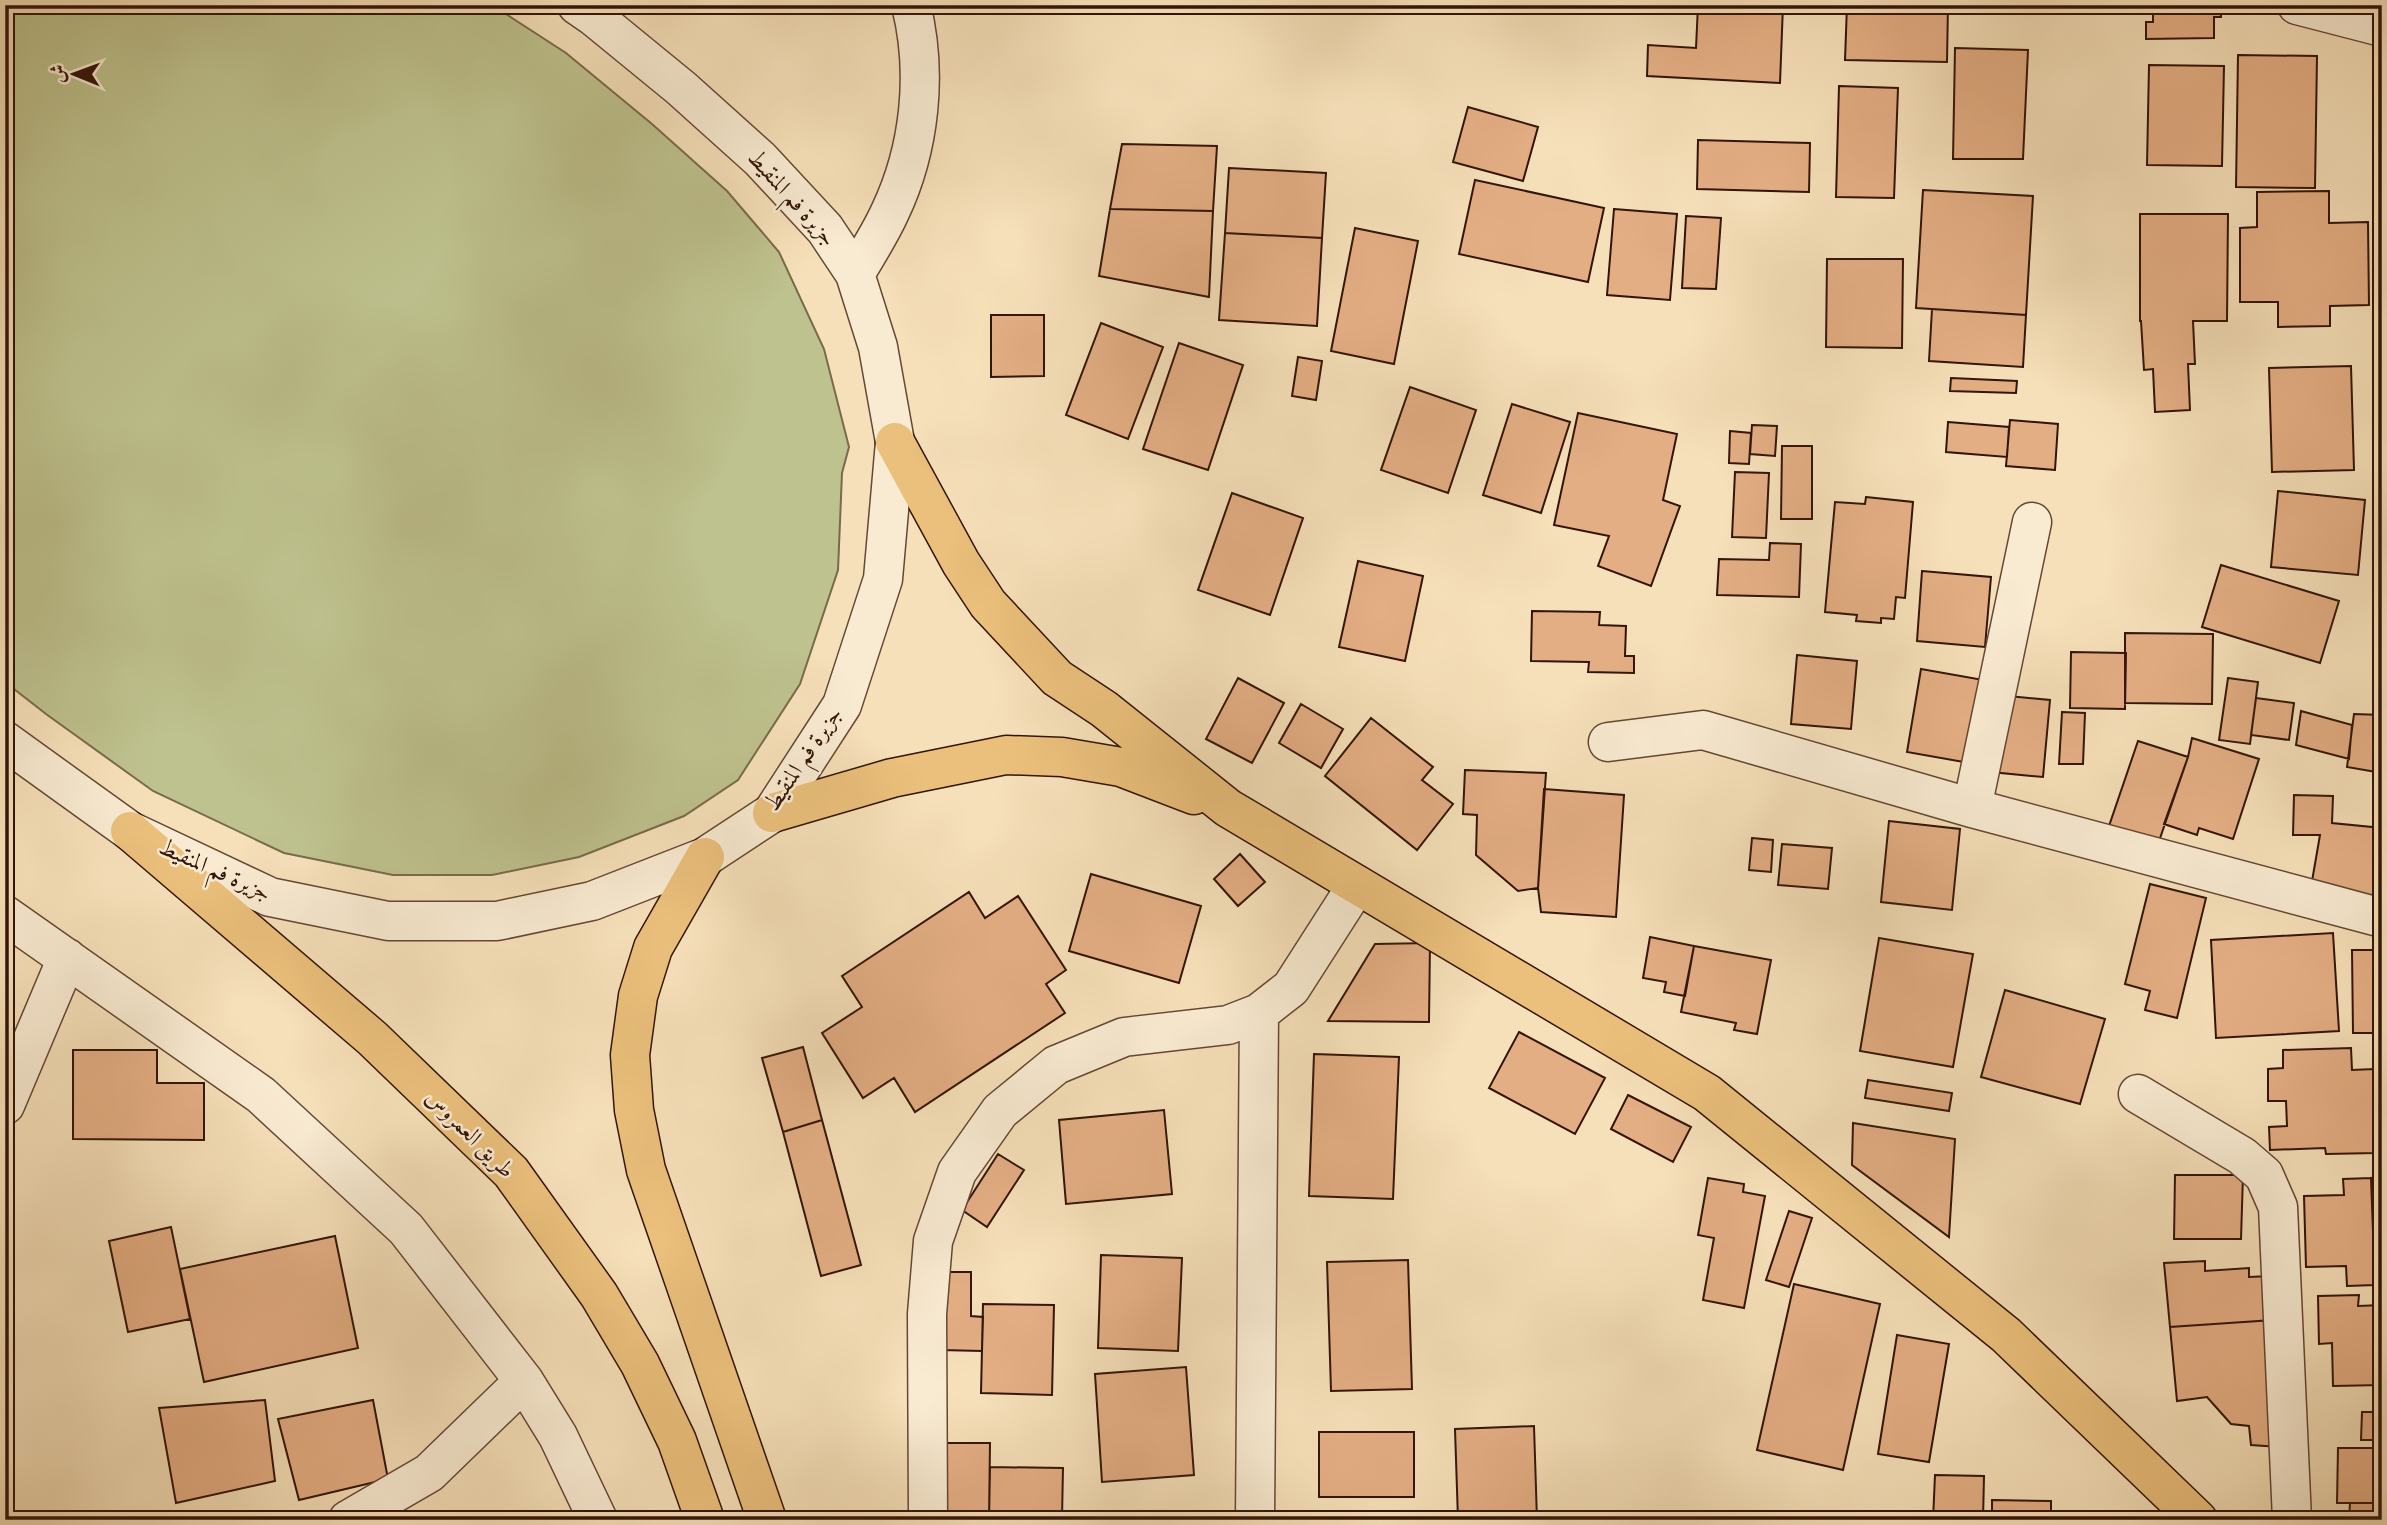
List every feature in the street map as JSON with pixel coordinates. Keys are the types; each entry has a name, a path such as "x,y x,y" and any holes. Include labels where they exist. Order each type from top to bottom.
{"main road":[{"path":"895,442 961,563 988,604 1057,678 1104,709 1228,808 1707,1093 2006,1335 2198,1520"},
{"path":"772,813 892,778 1006,754 1062,757 1121,767 1228,808"},
{"name":"طريق العمروس","path":"130,831 372,1038 512,1172 599,1295 640,1364 677,1441 705,1520"},
{"path":"705,857 653,948 638,996 630,1055 634,1110 646,1170 767,1520"}],"street":[{"name":"جزيرة فم المنقيط","path":"5,741 130,831 270,897 388,921 497,921 592,901 705,857 772,813 842,705 883,579 895,442 878,346 855,274 825,229 760,159 681,88 577,5"},
{"path":"855,274 891,212 905,176 914,137 919,98 919,58 911,5"},
{"path":"2297,5 2382,27"},
{"path":"1972,808 2032,522"},
{"path":"1608,742 1703,730 1972,808 2382,918"},
{"path":"928,1520 927,1314 933,1241 957,1172 1000,1111 1056,1065 1124,1037 1228,1024 1259,1013 1290,988 1357,885"},
{"path":"5,915 261,1095 406,1229 524,1381 558,1436 598,1520"},
{"path":"5,1105 67,958"},
{"path":"1255,1520 1259,1013"},
{"path":"2138,1094 2242,1156 2264,1175 2278,1207 2292,1520"},
{"path":"348,1520 429,1473 524,1381"}],"green space":[{"path":"5,5 492,5 566,53 727,191 779,252 824,349 849,447 842,473 838,570 800,684 738,780 684,816 579,857 492,875 393,875 284,853 153,791 5,682"}],"building":[{"path":"1698,5 1783,5 1780,83 1647,76 1648,45 1696,48"},
{"path":"1847,5 1948,5 1947,62 1845,60"},
{"path":"2153,5 2221,5 2221,17 2214,17 2214,38 2146,39 2146,22 2153,22"},
{"path":"1955,48 2028,50 2023,159 1953,159"},
{"path":"2238,55 2317,56 2315,188 2236,187"},
{"path":"2149,65 2224,66 2222,166 2147,165"},
{"path":"1839,86 1898,88 1894,198 1836,197"},
{"path":"1468,107 1538,127 1523,181 1453,162"},
{"path":"1698,140 1810,143 1809,192 1697,189"},
{"path":"1122,144 1217,146 1213,211 1110,209"},
{"path":"1229,168 1326,173 1322,238 1225,233"},
{"path":"1475,180 1604,208 1588,282 1459,254"},
{"path":"1923,190 2033,196 2026,315 1916,308"},
{"path":"2329,191 2329,223 2368,222 2369,305 2330,306 2330,326 2278,327 2278,302 2240,302 2240,228 2257,227 2257,192"},
{"path":"1110,209 1213,211 1209,297 1099,276"},
{"path":"1614,209 1677,214 1670,300 1607,295"},
{"path":"2140,214 2228,214 2227,321 2193,321 2195,364 2188,364 2190,410 2155,412 2153,369 2144,370 2140,321"},
{"path":"1686,216 1721,218 1716,289 1682,288"},
{"path":"1355,228 1418,241 1394,364 1331,351"},
{"path":"1225,233 1322,238 1317,326 1219,320"},
{"path":"1827,259 1903,259 1902,348 1826,347"},
{"path":"1932,309 2026,315 2023,367 1929,361"},
{"path":"991,315 1044,315 1044,376 991,377"},
{"path":"1101,323 1163,347 1128,439 1066,415"},
{"path":"1179,343 1243,365 1208,470 1143,449"},
{"path":"1298,357 1322,361 1316,400 1292,396"},
{"path":"2351,366 2354,470 2272,472 2269,368"},
{"path":"1951,378 2017,381 2016,393 1950,391"},
{"path":"1410,387 1476,410 1448,493 1381,470"},
{"path":"1512,404 1570,422 1541,513 1483,495"},
{"path":"1578,413 1677,434 1663,500 1680,506 1651,586 1598,566 1609,536 1554,525"},
{"path":"2010,420 2058,424 2055,470 2006,466"},
{"path":"1948,422 2009,427 2007,457 1946,452"},
{"path":"1752,425 1777,426 1775,456 1750,454"},
{"path":"1730,431 1751,433 1749,464 1729,463"},
{"path":"1782,446 1812,446 1812,519 1781,519"},
{"path":"1735,472 1769,473 1766,538 1732,537"},
{"path":"2278,491 2365,500 2358,575 2271,567"},
{"path":"1232,493 1303,518 1270,615 1198,590"},
{"path":"1866,497 1913,502 1905,598 1896,597 1894,619 1881,618 1881,623 1856,621 1857,615 1825,612 1835,502 1865,504"},
{"path":"1770,543 1801,544 1799,597 1717,595 1719,559 1769,560"},
{"path":"1358,561 1423,576 1405,661 1339,647"},
{"path":"2221,565 2339,601 2320,663 2202,627"},
{"path":"1922,571 1991,577 1985,647 1917,641"},
{"path":"1532,611 1600,612 1599,625 1626,626 1625,656 1634,656 1634,673 1588,672 1589,662 1531,661"},
{"path":"2125,633 2213,634 2212,704 2125,703"},
{"path":"2071,652 2126,653 2125,709 2070,708"},
{"path":"1797,655 1857,661 1851,729 1791,724"},
{"path":"1921,669 1989,681 1975,764 1907,752"},
{"path":"1238,678 1284,703 1252,763 1206,739"},
{"path":"2228,678 2258,682 2250,744 2219,740"},
{"path":"1998,695 2050,700 2043,777 1991,772"},
{"path":"2256,698 2294,703 2289,740 2251,735"},
{"path":"1301,704 1343,729 1321,768 1279,743"},
{"path":"2301,711 2352,725 2349,759 2296,745"},
{"path":"2062,712 2085,713 2083,764 2059,764"},
{"path":"2354,714 2382,715 2382,773 2347,767"},
{"path":"1371,718 1433,767 1422,780 1453,804 1417,850 1325,776"},
{"path":"2192,738 2259,759 2233,839 2199,828 2197,835 2164,824"},
{"path":"2138,741 2188,757 2157,847 2108,829"},
{"path":"1465,770 1546,773 1538,888 1518,891 1476,855 1477,815 1463,814"},
{"path":"1544,789 1624,795 1616,917 1541,912 1538,888"},
{"path":"2294,795 2333,796 2332,823 2382,828 2382,904 2311,887 2320,835 2293,835"},
{"path":"1889,821 1960,829 1952,910 1881,902"},
{"path":"1752,838 1773,840 1771,872 1749,870"},
{"path":"1782,844 1832,848 1828,889 1778,885"},
{"path":"1240,854 1265,882 1238,906 1214,879"},
{"path":"1091,874 1201,906 1179,983 1069,951"},
{"path":"2150,884 2206,898 2177,1018 2145,1010 2150,991 2125,984"},
{"path":"969,892 985,918 1018,896 1066,970 1046,984 1065,1013 915,1112 894,1078 863,1098 822,1033 862,1007 842,976"},
{"path":"2333,933 2339,1031 2216,1038 2211,940"},
{"path":"1650,937 1694,946 1685,996 1664,992 1666,982 1643,978"},
{"path":"1879,938 1973,954 1953,1067 1860,1051"},
{"path":"1430,943 1429,1022 1328,1021 1375,944"},
{"path":"1694,946 1771,960 1757,1034 1734,1030 1736,1023 1681,1012"},
{"path":"2352,950 2382,950 2382,1033 2353,1033"},
{"path":"2005,990 2105,1019 2080,1104 1981,1077"},
{"path":"1519,1032 1605,1078 1575,1134 1489,1088"},
{"path":"803,1047 822,1120 783,1132 762,1058"},
{"path":"2351,1048 2352,1070 2374,1069 2376,1153 2326,1154 2325,1148 2270,1150 2269,1127 2287,1126 2286,1101 2268,1101 2268,1069 2283,1068 2283,1050"},
{"path":"73,1050 157,1050 157,1083 204,1083 204,1140 73,1139"},
{"path":"1314,1054 1399,1057 1393,1199 1309,1196"},
{"path":"1868,1080 1952,1093 1949,1111 1865,1098"},
{"path":"1628,1095 1691,1127 1673,1162 1611,1129"},
{"path":"1164,1110 1172,1194 1066,1204 1059,1120"},
{"path":"822,1120 861,1265 821,1276 783,1132"},
{"path":"1853,1123 1955,1139 1949,1237 1852,1165"},
{"path":"998,1154 1024,1170 987,1227 962,1210"},
{"path":"2175,1175 2243,1175 2241,1239 2174,1239"},
{"path":"2382,1177 2382,1244 2374,1244 2371,1178"},
{"path":"1708,1178 1744,1184 1743,1192 1765,1196 1744,1308 1703,1300 1714,1238 1698,1235"},
{"path":"2371,1178 2375,1285 2347,1286 2346,1266 2306,1267 2304,1196 2344,1195 2343,1179"},
{"path":"1789,1211 1812,1218 1789,1287 1766,1280"},
{"path":"171,1227 190,1319 128,1332 109,1241"},
{"path":"335,1236 358,1348 204,1382 180,1269"},
{"path":"1101,1255 1182,1258 1178,1351 1098,1348"},
{"path":"1408,1260 1412,1389 1331,1391 1327,1262"},
{"path":"2205,1261 2205,1271 2249,1268 2249,1277 2270,1276 2273,1320 2170,1327 2164,1263"},
{"path":"943,1272 971,1272 971,1316 983,1317 982,1351 941,1350"},
{"path":"1794,1284 1880,1304 1843,1470 1757,1450"},
{"path":"2359,1295 2358,1306 2382,1305 2382,1385 2333,1386 2332,1343 2319,1344 2318,1296"},
{"path":"983,1304 1054,1305 1052,1395 981,1393"},
{"path":"2273,1320 2279,1447 2251,1445 2249,1426 2231,1424 2207,1397 2177,1401 2170,1327"},
{"path":"1897,1335 1949,1344 1929,1462 1878,1454"},
{"path":"1186,1367 1194,1475 1102,1482 1095,1374"},
{"path":"265,1400 275,1481 176,1503 159,1408"},
{"path":"373,1400 388,1479 299,1500 278,1419"},
{"path":"2362,1412 2382,1412 2382,1440 2361,1440"},
{"path":"1534,1426 1537,1520 1458,1520 1455,1429"},
{"path":"1319,1432 1414,1432 1414,1497 1319,1497"},
{"path":"943,1443 990,1443 989,1520 941,1520"},
{"path":"2338,1448 2382,1448 2382,1503 2337,1503"},
{"path":"990,1467 1063,1468 1062,1518 989,1520"},
{"path":"1935,1475 1984,1476 1983,1520 1933,1520"},
{"path":"1992,1500 2051,1501 2051,1520 1992,1520"},
{"path":"2350,1503 2382,1503 2382,1520 2349,1520"}]}
